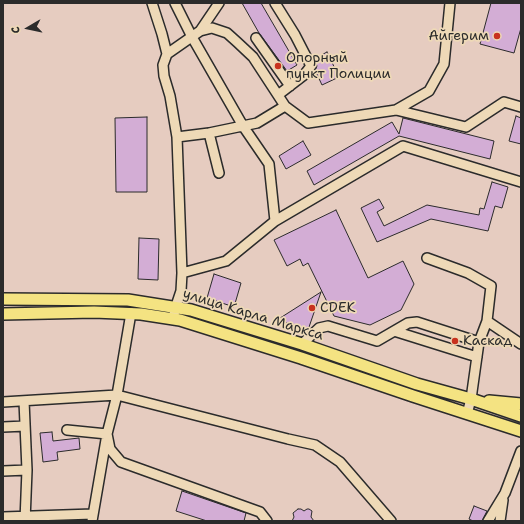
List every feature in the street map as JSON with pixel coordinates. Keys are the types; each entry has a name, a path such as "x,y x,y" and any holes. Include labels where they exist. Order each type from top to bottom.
{"main road":[{"name":"улица Карла Маркса","path":"3,300 128,300 176,306 302,344 417,384 471,400"},
{"name":"улица Карла Маркса","path":"3,314 94,312 132,313 173,319 301,358 521,431"},
{"path":"471,400 521,404"},
{"path":"471,400 521,416"}],"street":[{"path":"152,3 167,54 163,65 164,76 170,96 177,137 182,272 181,291 173,319"},
{"path":"175,3 196,34 243,126 269,164 275,221"},
{"path":"196,34 219,3"},
{"path":"275,3 295,35 311,66 304,75 278,95"},
{"path":"167,54 196,34 212,28 227,33 253,57 285,106 308,123 396,110 429,91 444,64 450,3"},
{"path":"256,38 290,86"},
{"path":"396,110 466,127 504,102 521,107"},
{"path":"177,137 209,133 257,123 285,106"},
{"path":"209,133 219,173"},
{"path":"182,272 226,261 275,221 402,146 521,182"},
{"path":"428,258 468,273 491,286 487,321 480,342 471,400 467,414"},
{"path":"3,517 25,519 93,519 132,313"},
{"path":"487,321 521,344"},
{"path":"302,344 318,328 328,326 377,341 408,323 417,322 480,342"},
{"path":"394,331 477,357"},
{"path":"3,402 117,395 288,440 315,445 340,462 391,521"},
{"path":"24,401 27,470 25,519"},
{"path":"3,427 25,426"},
{"path":"67,430 108,434"},
{"path":"108,434 110,449 121,462 260,512 267,521"},
{"path":"488,521 505,493 521,451"},
{"path":"3,471 27,470"},
{"path":"500,521 505,493"}],"building":[{"path":"242,3 261,3 297,65 287,71 259,33"},
{"path":"491,3 521,3 521,28 514,53 480,44"},
{"path":"327,52 339,77 322,85 315,70 317,66 314,59"},
{"path":"516,116 521,118 521,144 509,141"},
{"path":"147,117 147,192 116,192 115,118"},
{"path":"403,118 494,141 490,159 399,136 314,185 307,171 392,122 399,134"},
{"path":"303,141 311,155 286,169 279,156"},
{"path":"492,182 508,187 502,208 495,206 488,231 431,219 377,242 361,208 379,199 384,208 377,212 384,226 427,205 479,215 480,208 484,209"},
{"path":"336,210 368,278 403,261 414,284 401,310 370,325 334,316 308,263 303,266 300,259 287,266 274,240"},
{"path":"139,238 159,239 158,280 138,279"},
{"path":"214,274 241,283 234,307 207,298"},
{"path":"321,292 308,330 277,320"},
{"path":"52,432 53,441 79,438 80,449 57,452 58,460 43,462 40,433"},
{"path":"182,491 246,513 244,521 207,521 176,511"},
{"path":"474,506 487,511 482,521 473,521 469,519"},
{"path":"298,509 304,511 309,509 312,511 311,517 314,521 292,521 294,517 293,513"}],"place":[{"name":"Айгерим","path":"497,36"},
{"name":"Опорный пункт Полиции","path":"278,66"},
{"name":"CDEK","path":"312,308"},
{"name":"Каскад","path":"455,341"}]}
